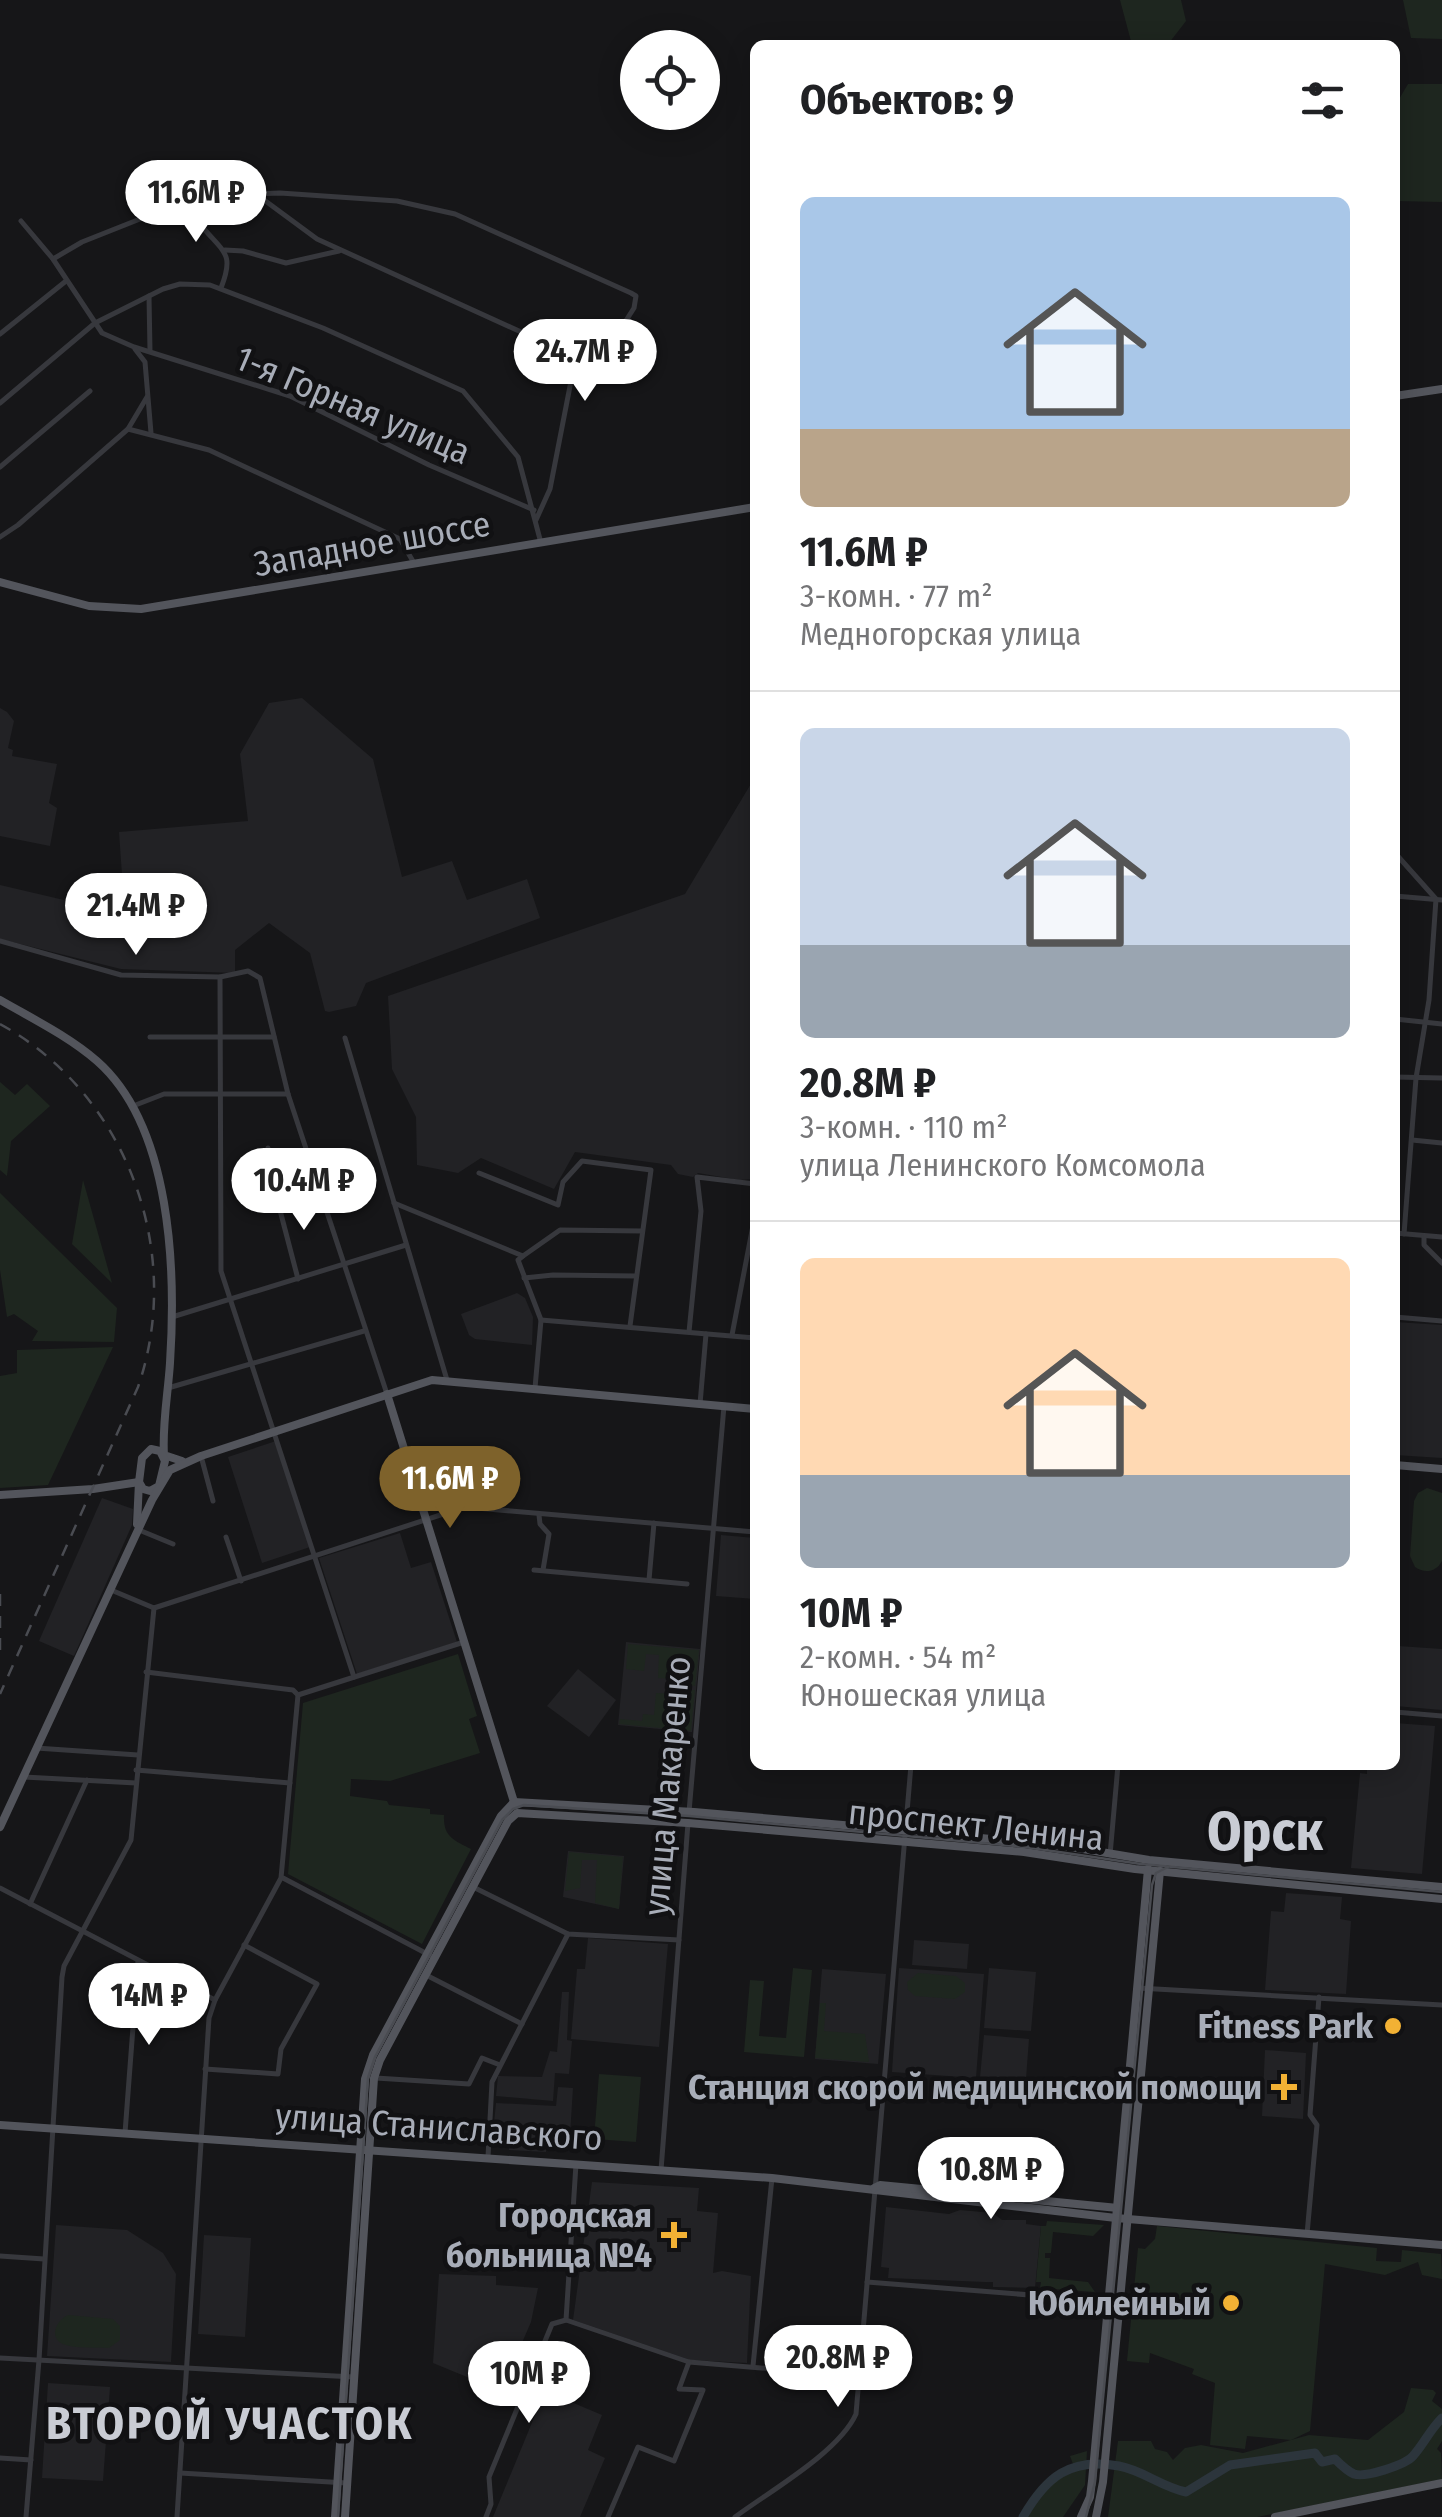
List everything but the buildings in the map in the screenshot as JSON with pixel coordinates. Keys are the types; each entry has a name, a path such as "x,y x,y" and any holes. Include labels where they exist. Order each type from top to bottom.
{"main road":[{"path":"1400,395 1442,388"},
{"name":"Западное шоссе","path":"0,582 89,606 142,609 750,508"},
{"path":"0,1000 80,1047 100,1064 144,1126 157,1168 172,1317 165,1463 160,1486"},
{"path":"0,1826 136,1528 170,1470 201,1456 432,1380 750,1409"},
{"path":"387,1394 517,1812 496,1834"},
{"path":"136,1528 145,1452 166,1413"},
{"path":"145,1452 155,1449 179,1460 201,1456"},
{"path":"1400,1465 1442,1468"},
{"path":"139,1482 148,1491 160,1486"},
{"path":"0,1495 139,1482"},
{"path":"335,2517 345,2445 369,2078 514,1802"},
{"name":"проспект Ленина","path":"514,1802 592,1804 1003,1840 1094,1865 1148,1871 1442,1887"},
{"name":"проспект Ленина","path":"517,1812 1002,1851 1071,1847 1245,1875"},
{"path":"1130,2129 1130,2079 1149,1860"},
{"path":"1097,2516 1106,2452 1121,2218 1130,2129 1140,2080 1160,1861"},
{"name":"проспект Ленина","path":"1314,1881 1442,1899"},
{"name":"улица Станиславского","path":"0,2125 772,2178 1121,2218 1442,2245"},
{"path":"1081,2517 1090,2497 1107,2301 1121,2218 1117,2207 1128,2146"},
{"name":"улица Станиславского","path":"874,2188 880,2185 1117,2207"},
{"path":"342,2483 344,2517"},
{"path":"1275,2517 1442,2483"}],"street":[{"path":"258,195 317,240 578,358 584,368"},
{"path":"53,259 82,242 198,196 397,201 455,214 636,296 634,308 620,330 571,381 550,489 536,520"},
{"path":"185,202 225,250 228,263 220,288"},
{"path":"21,221 53,259 95,324"},
{"path":"225,250 286,263 341,250"},
{"path":"0,334 66,281"},
{"path":"0,403 95,324 180,284 220,288 323,328 464,392 518,457 541,543"},
{"path":"149,296 150,351"},
{"name":"1-я Горная улица","path":"95,324 102,333 134,346 290,396 430,465 534,510"},
{"path":"134,346 145,362 152,433"},
{"path":"0,468 90,391"},
{"path":"0,537 18,526 128,429 148,397"},
{"path":"128,429 209,450 400,539 414,564"},
{"path":"1400,858 1439,900 1416,1078 1404,1234"},
{"path":"1400,896 1439,900"},
{"path":"0,941 121,975 220,977 248,971 260,978 288,1094 387,1394"},
{"path":"1432,960 1442,961"},
{"path":"220,977 221,1270 354,1677"},
{"path":"1400,1020 1442,1024"},
{"path":"150,1038 274,1037"},
{"path":"344,1038 447,1380"},
{"path":"1400,1077 1442,1078"},
{"path":"132,1106 164,1094 288,1094"},
{"path":"1412,1140 1442,1143"},
{"path":"268,1148 298,1279"},
{"path":"479,1173 558,1206 563,1182 582,1161 651,1170 630,1326"},
{"path":"689,1332 701,1211 696,1176 750,1183"},
{"path":"258,1200 276,1195"},
{"path":"394,1203 523,1256"},
{"path":"535,1388 541,1320 518,1260 560,1230 642,1231"},
{"path":"1400,1234 1442,1237"},
{"path":"1424,1236 1424,1245 1442,1263"},
{"path":"732,1336 750,1241"},
{"path":"172,1317 406,1245"},
{"path":"524,1278 636,1276"},
{"path":"1400,1317 1442,1320"},
{"path":"541,1320 750,1338"},
{"path":"168,1388 364,1331"},
{"path":"700,1404 706,1334"},
{"name":"улица Макаренко","path":"662,2170 724,1406"},
{"path":"201,1456 213,1501"},
{"path":"108,1589 154,1608 465,1507 750,1532"},
{"path":"538,1514 540,1524 549,1534 543,1570"},
{"path":"649,1580 654,1523"},
{"path":"136,1528 173,1544"},
{"path":"226,1537 241,1580"},
{"path":"534,1570 687,1584"},
{"path":"26,2517 62,1977 64,1966 131,1840 154,1608"},
{"path":"298,1696 464,1642"},
{"path":"146,1672 293,1690 298,1696 282,1878 215,2000 209,2018 177,2517"},
{"path":"1400,1712 1442,1716"},
{"path":"36,1748 138,1755"},
{"path":"136,1770 290,1784"},
{"path":"735,2517 824,2452 849,2430 856,2414 911,1770"},
{"path":"1110,1855 1118,1770"},
{"path":"24,1776 136,1783"},
{"path":"30,1904 87,1780"},
{"path":"592,1804 592,1816"},
{"path":"636,1808 636,1819"},
{"path":"798,1834 799,1821"},
{"path":"958,1848 959,1836"},
{"path":"968,1848 970,1837"},
{"path":"1002,1851 1003,1840"},
{"path":"1069,1859 1071,1847"},
{"path":"1094,1865 1095,1853"},
{"path":"282,1878 431,1956"},
{"path":"1388,1883 1388,1894"},
{"path":"469,1885 568,1934 679,1940"},
{"path":"0,1888 215,2000"},
{"path":"488,2159 492,2082 568,1934"},
{"path":"204,2069 278,2074 281,2049 317,1984 244,1945"},
{"path":"1141,1952 1152,1954"},
{"path":"125,2133 138,1960"},
{"path":"421,1975 522,2024"},
{"path":"1138,1988 1442,2005"},
{"path":"1307,2234 1317,2125 1310,2115 1319,1997"},
{"path":"1137,2003 1148,2004"},
{"path":"369,2078 469,2084 482,2058 500,2065"},
{"path":"1130,2079 1140,2080"},
{"path":"566,2320 576,2164"},
{"path":"753,2366 772,2178"},
{"path":"0,2256 44,2258"},
{"path":"867,2282 1118,2302"},
{"path":"486,2517 491,2504 489,2476 552,2324 566,2320 690,2362 859,2376"},
{"path":"0,2358 349,2382"},
{"path":"608,2517 638,2447 674,2461 703,2390 679,2388 690,2362"},
{"path":"0,2458 30,2460"},
{"path":"180,2473 342,2483"}],"shaded area":[{"path":"1120,0 1181,0 1186,21 1171,40 1131,40"},
{"path":"1403,0 1442,0 1442,39 1411,38"},
{"path":"1408,84 1442,84 1442,202 1400,201 1400,98"},
{"path":"302,698 373,759 402,877 452,861 467,900 527,879 540,918 366,983 356,1006 329,1012 325,1011 310,953 269,923 235,950 235,973 121,969 0,939 0,885 81,904 122,875 119,832 248,821 240,754 269,703"},
{"path":"0,708 14,721 8,748 13,750 12,756 57,764 49,803 57,808 50,846 0,836"},
{"path":"750,785 750,1179 698,1173 693,1177 678,1174 671,1165 575,1152 554,1189 481,1158 458,1173 417,1165 416,1117 392,1069 388,996 685,894"},
{"path":"0,1082 15,1095 27,1084 50,1106 11,1141 7,1176 0,1170"},
{"path":"83,1180 112,1283 72,1244"},
{"path":"0,1193 117,1308 114,1342 32,1341 38,1331 14,1314 7,1317 0,1270"},
{"path":"517,1293 525,1298 533,1317 532,1345 475,1339 469,1335 461,1314"},
{"path":"1400,1322 1442,1325 1442,1458 1400,1455"},
{"path":"113,1347 48,1485 0,1488 0,1376 17,1373 17,1350"},
{"path":"276,1441 310,1547 262,1563 228,1457"},
{"path":"1427,1488 1442,1493 1442,1561 1437,1568 1426,1571 1415,1567 1410,1556 1414,1501"},
{"path":"102,1498 133,1509 132,1525 74,1656 39,1641"},
{"path":"400,1533 411,1568 431,1562 457,1642 357,1674 319,1558"},
{"path":"721,1535 750,1538 750,1599 716,1596"},
{"path":"626,1642 700,1649 692,1732 618,1725"},
{"path":"628,1644 699,1650 695,1686 690,1685 692,1659 679,1658 677,1679 658,1678 659,1655 646,1654 644,1671 626,1669"},
{"path":"1400,1646 1442,1649 1442,1710 1400,1706"},
{"path":"458,1654 477,1716 469,1719 480,1753 390,1781 351,1779 350,1796 430,1809 430,1814 444,1815 448,1833 471,1849 422,1944 288,1874 303,1703"},
{"path":"578,1669 616,1700 589,1737 547,1706"},
{"path":"690,1690 695,1690 691,1731 619,1724 620,1719 642,1721 643,1714 654,1715 656,1693 676,1694 674,1714 688,1716"},
{"path":"1400,1723 1435,1726 1422,1874 1351,1868 1360,1773 1367,1774 1367,1770 1400,1770"},
{"path":"568,1851 624,1856 619,1909 563,1897"},
{"path":"569,1852 623,1857 619,1909 595,1903 597,1860 582,1860 580,1888 565,1891"},
{"path":"1286,1893 1342,1897 1340,1919 1351,1921 1346,1994 1265,1990 1271,1911 1284,1912"},
{"path":"588,1938 668,1944 659,2047 571,2039 577,1969 585,1969"},
{"path":"914,1940 969,1944 967,1969 912,1965"},
{"path":"793,1968 812,1970 804,2057 744,2052 750,1980 764,1981 759,2036 786,2038"},
{"path":"899,1968 984,1974 976,2078 892,2072"},
{"path":"989,1968 1036,1972 1031,2031 984,2028"},
{"path":"822,1969 886,1974 878,2064 815,2059"},
{"path":"918,1973 956,1976 965,1983 965,1992 955,1999 915,1996 908,1990 907,1982"},
{"path":"562,1992 569,1992 567,2040 572,2041 569,2074 555,2073 553,2101 496,2096 498,2076 542,2077 550,2051 557,2052"},
{"path":"820,2003 826,2003 824,2031 865,2034 869,2062 815,2058"},
{"path":"984,2035 1029,2039 1025,2092 979,2088"},
{"name":"Станция скорой медицинской помощи","path":"1265,2050 1306,2053 1303,2119 1262,2116"},
{"path":"599,2074 641,2077 636,2142 594,2139"},
{"path":"558,2087 573,2088 570,2135 548,2134 546,2152 509,2150 510,2134 493,2133 496,2103 556,2106"},
{"path":"592,2182 699,2188 697,2211 718,2213 713,2273 751,2276 747,2363 690,2360 573,2320"},
{"path":"886,2207 949,2214 960,2210 993,2213 1002,2220 1026,2220 1026,2224 1041,2226 1035,2288 993,2287 993,2282 888,2278 889,2268 881,2267"},
{"path":"1047,2221 1104,2225 1093,2236 1053,2232 1051,2253 1045,2253 1045,2258 1050,2258 1049,2278 1088,2282 1095,2292 1040,2288 1041,2282 1036,2282 1041,2226 1046,2226"},
{"path":"56,2225 127,2230 163,2253 176,2274 171,2362 47,2356"},
{"name":"Юбилейный","path":"1157,2226 1377,2248 1376,2261 1401,2262 1402,2250 1441,2254 1442,2279 1422,2275 1418,2262 1385,2275 1325,2264 1310,2431 1291,2440 1247,2436 1245,2449 1210,2445 1215,2383 1192,2374 1194,2369 1150,2353 1149,2363 1127,2361 1138,2248 1145,2249 1155,2239"},
{"path":"204,2235 251,2238 245,2337 198,2334"},
{"path":"439,2274 496,2276 496,2285 538,2288 531,2322 501,2391 433,2363"},
{"path":"68,2315 113,2319 120,2326 120,2340 109,2348 60,2343 55,2330"},
{"path":"48,2383 110,2387 103,2481 42,2478"},
{"path":"1411,2388 1433,2390 1436,2393 1432,2401 1442,2409 1442,2441 1437,2449 1441,2453 1442,2479 1257,2517 1108,2517 1118,2441 1151,2441 1155,2449 1167,2452 1173,2460 1185,2448 1201,2445 1243,2453 1309,2435 1368,2440 1404,2412"},
{"path":"545,2391 602,2415 588,2450 605,2458 580,2517 493,2517"},
{"path":"1087,2451 1085,2485 1063,2517 1024,2517 1051,2482 1073,2464 1070,2456"}],"waterway":[{"path":"1023,2517 1051,2481 1061,2473 1087,2465 1127,2468 1186,2492 1230,2465 1315,2453 1322,2462 1335,2459 1354,2474 1375,2472 1413,2456 1442,2418"}],"tram line":[{"path":"338,2517 368,2078 375,2057 502,1820 513,1809 524,1805 689,1816 1442,1892"},
{"path":"1086,2517 1095,2482 1152,1885 1156,1873 1168,1867"}],"railway":[{"path":"0,1024 44,1054 81,1091 111,1133 134,1180 148,1231 154,1283 151,1335 138,1387 0,1694"},
{"path":"0,1594 0,1651"}],"place":[{"name":"Fitness Park","path":"1393,2026"},
{"name":"Станция скорой медицинской помощи","path":"1284,2087"},
{"name":"Городская больница №4","path":"674,2235"},
{"name":"Юбилейный","path":"1231,2303"}],"district":[{"name":"Орск","path":"1265,1831"},
{"name":"ВТОРОЙ УЧАСТОК","path":"230,2423"}]}
